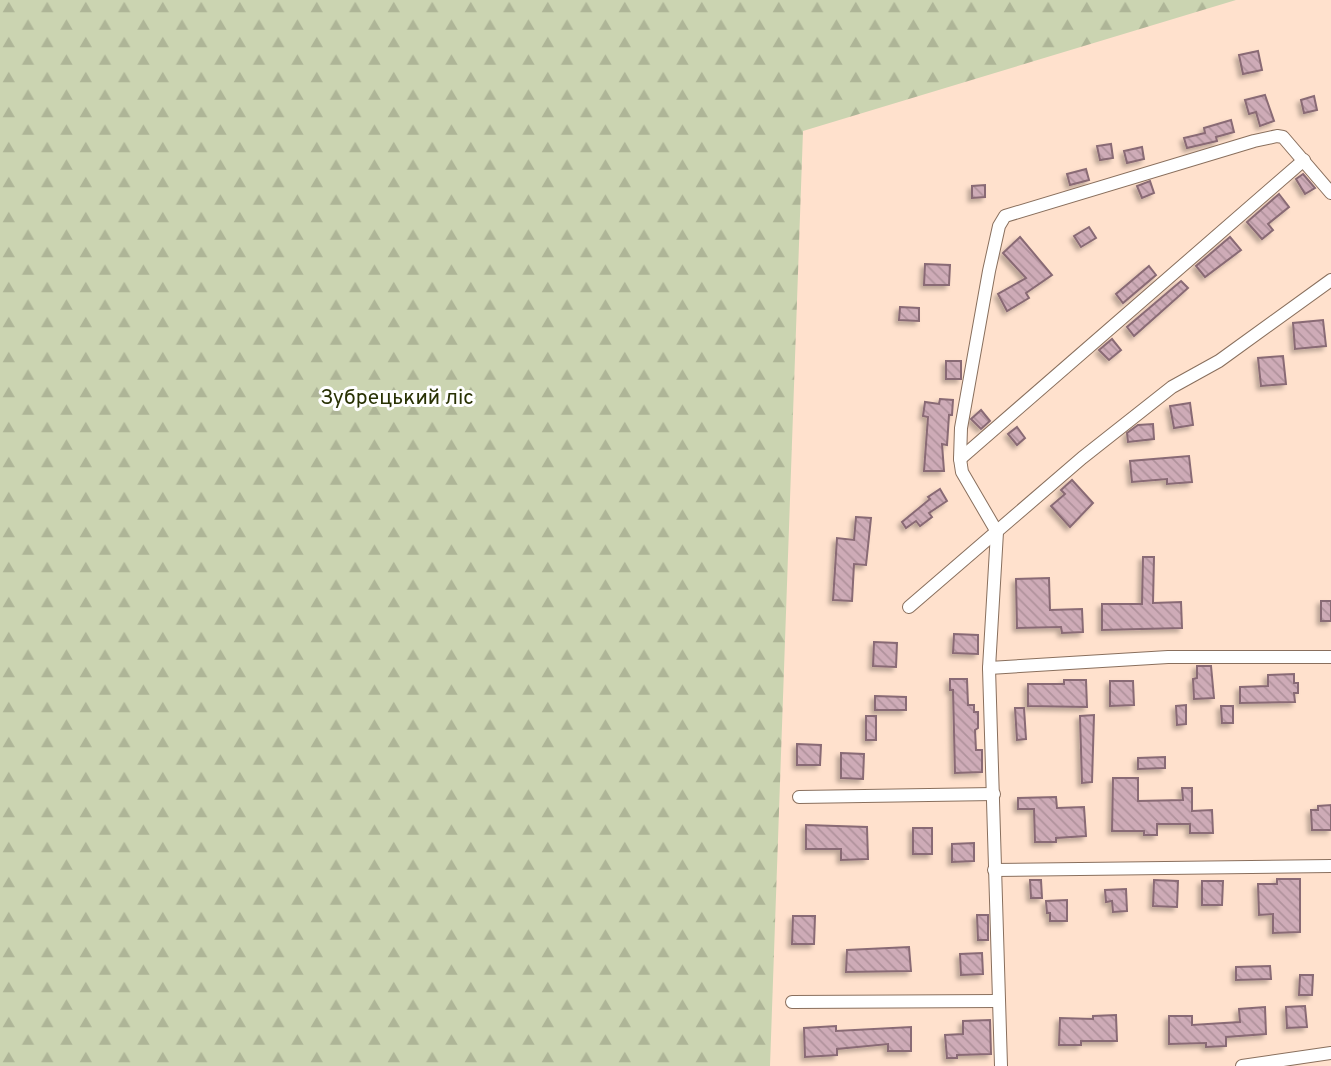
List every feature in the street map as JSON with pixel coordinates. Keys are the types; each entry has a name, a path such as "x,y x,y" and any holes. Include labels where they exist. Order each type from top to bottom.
{"street":[{"path":"1001,1066 989,668 997,532 962,472 960,459 961,428 999,226 1006,216 1277,136 1290,142 1331,193"},
{"path":"960,459 1304,160"},
{"path":"909,607 1082,458 1172,387 1219,361 1331,280"},
{"path":"989,668 1168,657 1331,657"},
{"path":"799,797 994,794"},
{"path":"994,870 1331,866"},
{"path":"792,1002 998,1001"},
{"path":"1242,1066 1331,1053"}],"green space":[{"name":"Зубрецький ліс","path":"0,0 1236,0 803,131 770,1066 0,1066"}],"building":[{"path":"1258,51 1262,70 1243,74 1239,55"},
{"path":"1265,95 1274,121 1260,126 1256,112 1249,114 1245,100"},
{"path":"1314,96 1317,110 1304,113 1301,100"},
{"path":"1231,120 1234,132 1216,137 1217,141 1187,148 1184,138 1205,133 1204,128"},
{"path":"1111,144 1113,158 1100,160 1097,146"},
{"path":"1142,147 1144,159 1127,163 1124,151"},
{"path":"1086,169 1089,180 1070,185 1067,174"},
{"path":"1303,174 1315,188 1305,194 1296,179"},
{"path":"1150,181 1154,193 1142,198 1137,186"},
{"path":"985,185 985,197 972,198 972,186"},
{"path":"1279,194 1289,207 1268,224 1273,230 1262,239 1247,222"},
{"path":"1089,227 1096,238 1081,247 1074,236"},
{"path":"1020,237 1052,275 1026,293 1029,298 1007,311 998,294 1026,278 1003,253"},
{"path":"1230,237 1241,250 1205,277 1196,266"},
{"path":"925,264 950,265 949,285 924,285"},
{"path":"1149,266 1156,275 1123,303 1116,294"},
{"path":"1181,281 1188,288 1134,336 1127,327"},
{"path":"900,307 919,308 919,321 899,320"},
{"path":"1323,320 1326,346 1295,349 1293,323"},
{"path":"1112,339 1121,350 1109,360 1099,350"},
{"path":"1283,356 1286,384 1261,386 1258,358"},
{"path":"946,361 961,361 961,379 946,379"},
{"path":"940,399 953,400 947,445 942,444 944,471 924,471 928,417 923,416 925,402 939,404"},
{"path":"1190,403 1193,425 1174,428 1170,406"},
{"path":"981,410 990,421 981,429 971,419"},
{"path":"1153,424 1154,439 1128,442 1127,433 1138,425"},
{"path":"1017,427 1025,438 1017,445 1008,434"},
{"path":"1189,456 1192,482 1167,484 1167,479 1132,482 1130,461"},
{"path":"1072,480 1093,503 1070,527 1051,506 1065,494 1061,490"},
{"path":"940,489 947,501 929,513 932,517 920,526 916,521 906,528 902,522"},
{"path":"856,517 871,518 866,565 854,564 852,601 833,600 837,538 854,540"},
{"path":"1143,557 1154,557 1153,603 1181,602 1182,628 1102,630 1102,604 1142,604"},
{"path":"1049,578 1050,610 1082,609 1083,632 1062,633 1061,627 1017,628 1016,579"},
{"path":"1321,601 1331,601 1331,621 1321,621"},
{"path":"954,634 978,635 978,654 953,653"},
{"path":"874,642 897,643 896,667 873,666"},
{"path":"1197,666 1211,666 1214,698 1194,699 1193,679 1197,678"},
{"path":"1294,674 1294,683 1298,683 1298,693 1294,693 1295,702 1240,703 1240,687 1268,686 1268,675"},
{"path":"950,679 967,679 968,705 974,705 974,712 978,712 976,750 982,750 982,772 955,773 953,690 950,690"},
{"path":"1064,680 1086,680 1087,707 1028,706 1028,684 1064,684"},
{"path":"1110,681 1133,681 1134,705 1110,706"},
{"path":"875,696 906,697 906,710 875,710"},
{"path":"1186,705 1186,724 1177,725 1176,706"},
{"path":"1221,706 1233,706 1233,723 1222,723"},
{"path":"1015,708 1024,708 1026,739 1017,740"},
{"path":"1094,715 1092,782 1082,783 1080,716"},
{"path":"866,716 876,716 876,740 866,740"},
{"path":"797,744 821,745 820,765 797,765"},
{"path":"841,753 864,754 863,779 841,778"},
{"path":"1165,757 1165,768 1138,769 1138,758"},
{"path":"1113,778 1138,778 1138,801 1183,800 1182,788 1192,788 1192,811 1212,810 1213,833 1190,833 1190,824 1157,824 1157,835 1144,835 1144,831 1112,831"},
{"path":"1056,797 1057,808 1084,807 1086,836 1056,838 1056,842 1035,842 1034,809 1018,809 1018,798"},
{"path":"1331,805 1331,830 1312,830 1311,810 1318,810 1318,806"},
{"path":"806,825 867,827 868,859 841,860 841,849 806,849"},
{"path":"913,828 932,828 932,854 913,854"},
{"path":"974,843 974,861 952,862 952,844"},
{"path":"1277,879 1300,879 1300,932 1273,933 1273,914 1259,915 1258,884 1277,884"},
{"path":"1030,880 1041,880 1042,898 1031,898"},
{"path":"1154,880 1178,881 1177,907 1153,906"},
{"path":"1202,881 1223,881 1222,905 1202,905"},
{"path":"1126,889 1127,911 1113,912 1112,901 1106,902 1105,890"},
{"path":"1067,900 1067,921 1050,921 1046,901"},
{"path":"977,915 988,915 988,940 978,940"},
{"path":"793,916 815,916 814,944 792,944"},
{"path":"909,947 911,971 846,972 847,950"},
{"path":"982,953 983,974 961,975 960,954"},
{"path":"1270,966 1271,979 1236,980 1236,967"},
{"path":"1300,975 1313,975 1312,995 1299,995"},
{"path":"1305,1006 1307,1027 1287,1028 1286,1007"},
{"path":"1265,1007 1266,1034 1226,1037 1226,1046 1206,1047 1206,1043 1169,1044 1169,1016 1192,1016 1192,1025 1240,1022 1239,1009"},
{"path":"1116,1015 1117,1041 1081,1041 1081,1045 1059,1045 1060,1018 1093,1019 1093,1016"},
{"path":"990,1020 991,1054 947,1058 945,1035 963,1034 963,1021"},
{"path":"836,1026 836,1031 911,1027 911,1051 888,1051 888,1044 837,1049 837,1055 805,1057 804,1028"}]}
